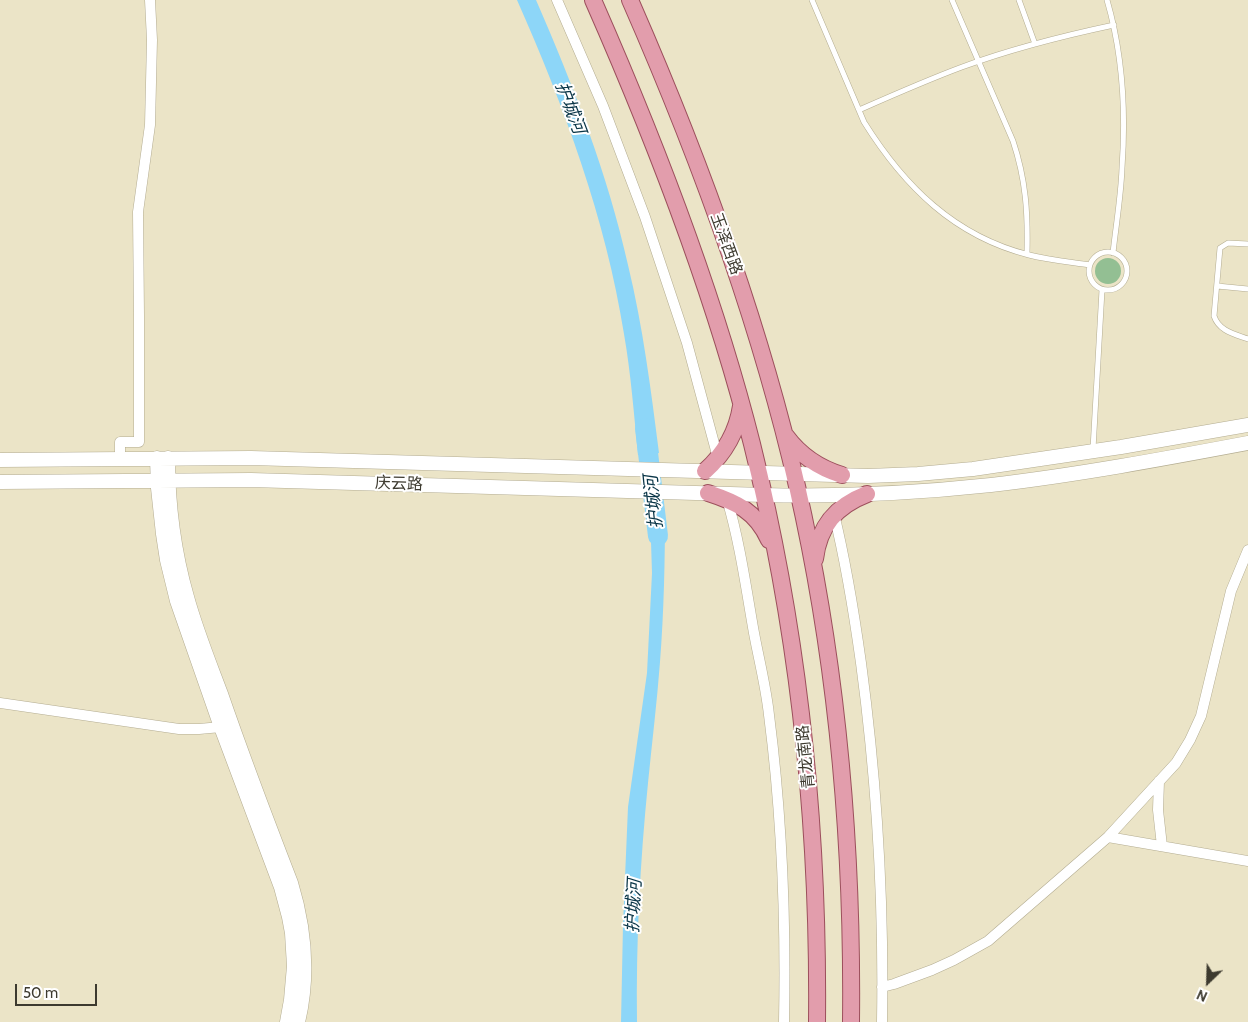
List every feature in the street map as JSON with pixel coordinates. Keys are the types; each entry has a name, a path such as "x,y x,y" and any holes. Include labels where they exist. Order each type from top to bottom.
{"main road":[{"name":"玉泽西路","path":"593,0 686,231 711,304 741,403 764,495"},
{"name":"玉泽西路","path":"630,0 668,90 740,286 756,334 799,496"},
{"path":"705,471 718,458 732,437 741,403"},
{"path":"784,434 806,457 823,468 842,475"},
{"path":"708,493 727,499 744,508 757,520 777,558"},
{"path":"816,581 814,560 817,544 823,530 834,514 849,502 867,494"},
{"name":"青龙南路","path":"764,495 794,650 809,778 816,890 817,1022"},
{"name":"青龙南路","path":"799,496 828,654 842,766 849,889 851,1022"}],"street":[{"path":"120,459 120,442 139,442 138,212 150,125 152,40 150,0"},
{"path":"557,0 603,106 645,217 687,343 718,458"},
{"name":"庆云路","path":"0,460 252,458 794,474 893,475 973,469 1093,452 1248,425"},
{"name":"庆云路","path":"0,482 251,480 799,496 867,494 991,485 1248,443"},
{"path":"163,458 162,534 173,588 221,727 281,887 289,917 294,966 287,1022"},
{"path":"163,480 187,598 296,899 302,931 304,966 302,1001 298,1022"},
{"path":"727,499 738,541 770,723 781,861 784,1022"},
{"path":"834,514 848,579 858,640 873,764 881,888 882,1022"},
{"path":"882,987 932,970 988,941 1108,837 1176,763 1190,740 1200,716 1231,591 1248,550"},
{"path":"0,704 179,729 221,727"},
{"path":"1159,781 1158,810 1162,846"},
{"path":"1108,837 1248,861"}],"lane":[{"path":"812,0 864,122 885,153 926,200 974,234 1001,246 1026,254 1090,265"},
{"path":"952,0 1013,141 1020,163 1027,209 1028,232 1026,254"},
{"path":"1019,0 1035,44"},
{"path":"1108,0 1114,25 1122,79 1124,126 1122,170 1113,253"},
{"path":"859,110 978,62 1035,44 1114,25"},
{"path":"1248,244 1228,243 1220,248 1214,316 1217,323 1224,330 1248,339"},
{"path":"1113,253 1122,258 1125,263 1127,268 1126,279 1123,284 1113,290 1102,290 1093,284 1090,279 1090,265 1097,255 1113,253"},
{"path":"1217,286 1248,289"},
{"path":"1093,452 1102,290"}],"green space":[{"path":"1108,258 1117,262 1121,271 1117,280 1108,284 1099,280 1095,271 1099,262"}],"water":[{"path":"517,0 536,0 576,97 600,164 620,231 638,312 650,382 659,453 638,455 626,349 616,291 595,206 567,122"},
{"path":"650,510 665,510 659,677 641,872 637,962 637,1022 621,1022 628,807 647,673 652,573"}],"waterway":[{"name":"护城河","path":"645,428 658,536"}]}
